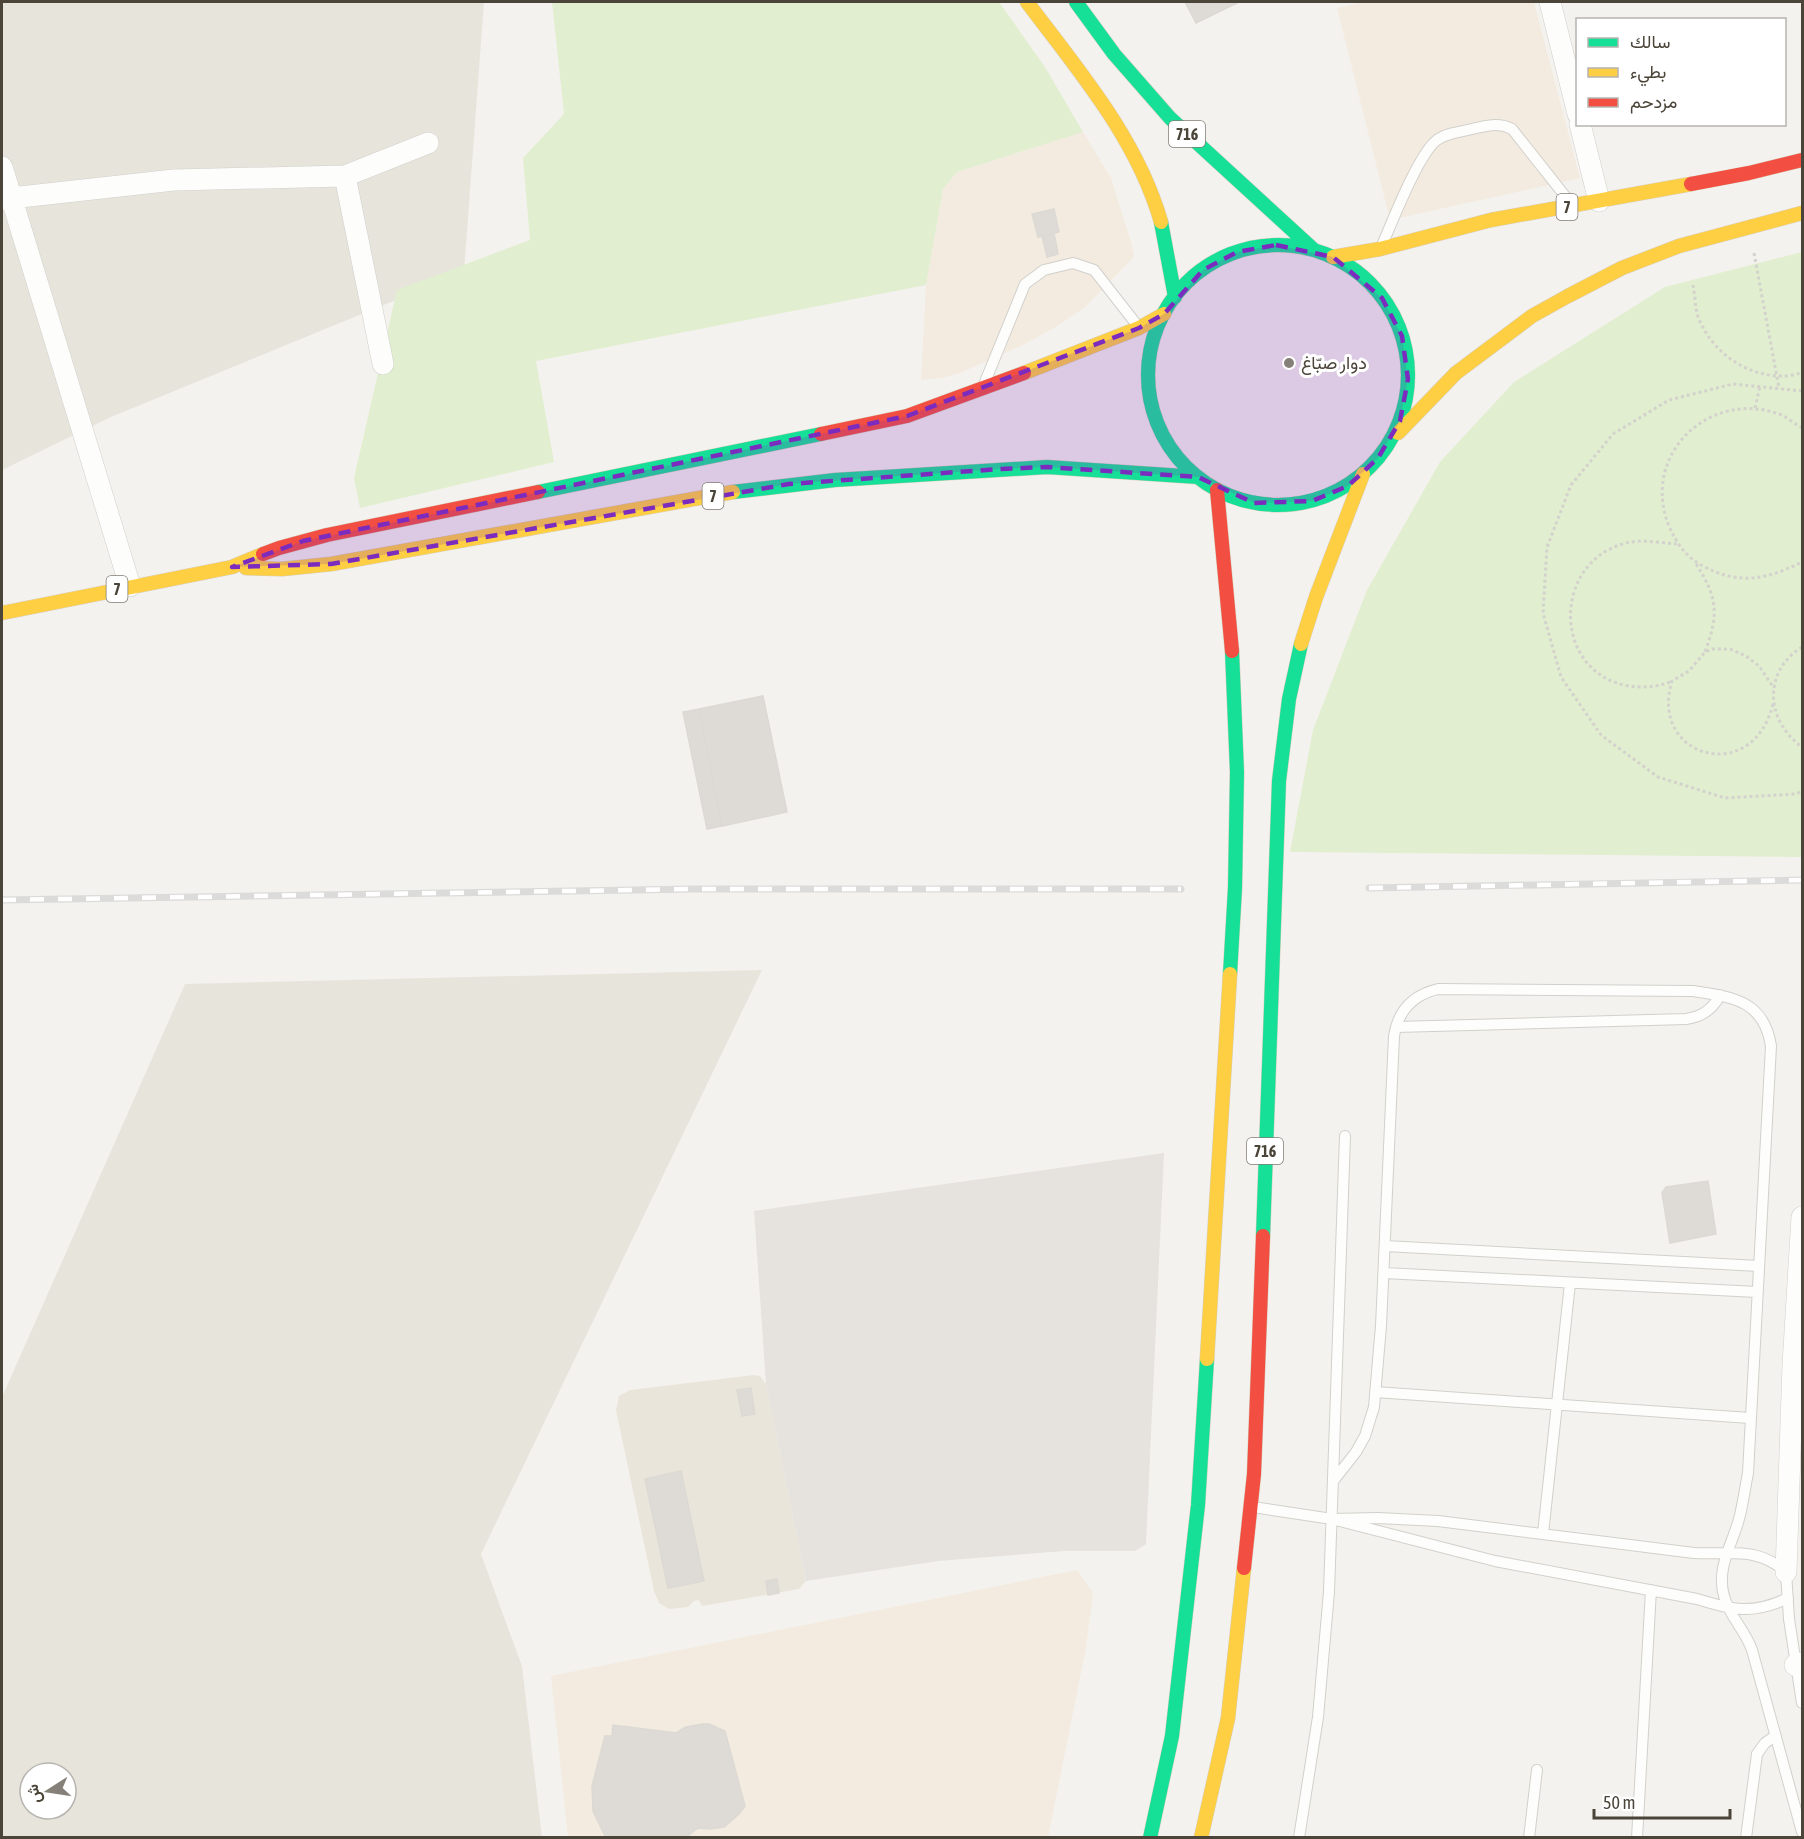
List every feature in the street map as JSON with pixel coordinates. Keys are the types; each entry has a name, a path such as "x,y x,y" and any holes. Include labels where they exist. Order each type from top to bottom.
{"main road":[{"path":"1027,2 1102,104 1143,173 1167,239 1175,297"},
{"name":"716","path":"1076,2 1114,54 1170,118 1314,250"},
{"name":"7","path":"1333,257 1380,249 1491,220 1749,173 1803,160"},
{"name":"7","path":"1391,441 1406,400 1407,357 1402,336 1394,316 1368,281 1333,257 1314,250 1276,245 1238,252 1203,270 1188,282 1164,314 1155,334 1150,356 1149,379 1151,401 1168,443 1182,462 1217,490 1234,498 1254,503 1273,506 1292,505 1330,495 1348,486 1363,474 1391,441 1456,374 1532,316 1622,268 1679,246 1803,213"},
{"name":"7","path":"232,567 303,541 907,416 982,391 1139,328 1164,314"},
{"name":"7","path":"2,613 232,567 282,569 331,564 789,484 1047,467 1198,477"},
{"name":"716","path":"1201,1838 1228,1718 1254,1474 1278,793 1285,721 1294,672 1313,607 1363,474"},
{"path":"1150,1838 1172,1736 1198,1505 1235,888 1237,772 1234,696 1230,621 1217,490"}],"street":[{"path":"1550,2 1576,106"},
{"path":"1580,126 1599,201"},
{"path":"6,199 174,180 345,176 428,143"},
{"path":"2,167 6,199 130,586"},
{"path":"345,176 383,364"},
{"path":"1786,1572 1795,1504 1803,1217"}],"lane":[{"path":"1380,249 1422,160 1436,141 1445,135 1493,124 1504,125 1512,129 1573,206"},
{"path":"982,391 1025,284 1044,270 1073,263 1094,270 1139,328"},
{"path":"1334,1480 1346,1467 1365,1436 1374,1407 1384,1273 1396,1027 1410,1003 1427,992 1437,989 1693,991 1739,1000 1755,1011 1766,1027 1771,1046 1748,1473 1739,1520 1722,1565 1722,1586 1728,1609 1748,1638 1803,1832"},
{"path":"1396,1027 1686,1019 1705,1013 1712,1008 1720,995"},
{"path":"1301,1837 1323,1676 1329,1592 1345,1136"},
{"path":"1385,1246 1759,1266"},
{"path":"1384,1273 1757,1292"},
{"path":"1543,1534 1570,1283"},
{"path":"1375,1392 1750,1418"},
{"path":"1250,1507 1332,1519 1495,1561 1697,1599 1728,1609 1765,1608 1788,1598"},
{"path":"1332,1519 1428,1520 1695,1553 1759,1555 1769,1559 1786,1572 1803,1703"},
{"path":"1637,1838 1651,1590"},
{"path":"1746,1838 1757,1754 1765,1743 1775,1736"},
{"path":"1529,1838 1537,1770"}],"path":[{"path":"1750,227 1779,388"},
{"path":"1693,285 1698,315 1710,339 1729,359 1753,372 1776,376 1803,373"},
{"path":"1803,391 1733,384 1669,399 1613,434 1571,485 1547,547 1544,613 1561,677 1601,735 1658,777 1725,798 1796,794 1803,791"},
{"path":"1755,408 1760,386"},
{"path":"1677,544 1627,543 1605,551 1587,566 1575,586 1569,609 1571,633 1581,654 1597,672 1619,684 1643,688 1672,681 1689,671 1705,652 1714,629 1714,604 1706,580 1694,561 1677,544 1664,514 1662,487 1668,460 1683,437 1703,420 1728,410 1755,408 1781,415 1803,428"},
{"path":"1694,561 1720,575 1749,579 1778,574 1803,562"},
{"path":"1672,681 1667,696 1668,713 1674,729 1686,743 1701,751 1718,754 1736,752 1751,744 1763,731 1771,716 1774,688 1780,669 1793,653 1803,647"},
{"path":"1705,652 1712,649 1730,650 1746,656 1759,666 1774,688"},
{"path":"1773,704 1779,723 1791,738 1803,747"}],"highlighted area":[{"path":"1276,245 1333,257 1382,298 1402,336 1408,379 1400,421 1378,458 1348,486 1312,501 1254,503 1198,477 1047,467 1000,469 789,484 331,564 232,567 303,541 907,416 1139,328 1164,314 1203,270 1237,252"}],"shaded area":[{"path":"2,2 484,2 464,272 111,417 2,470"},
{"path":"1365,2 1534,2 1580,178 1390,220 1337,8"},
{"path":"1083,132 1111,178 1134,257 1084,308 1054,328 1021,346 960,373 943,378 921,380 926,285 943,189 957,172"},
{"path":"762,970 481,1554 522,1666 542,1837 2,1837 2,1397 185,984"},
{"path":"1164,1153 1146,1544 1135,1551 1065,1551 938,1561 806,1581 766,1384 754,1211"},
{"path":"760,1376 766,1384 806,1581 799,1589 702,1606 699,1600 694,1601 688,1607 669,1609 659,1603 654,1591 616,1410 619,1396 630,1390"},
{"path":"1077,1570 1093,1593 1086,1648 1048,1837 568,1837 551,1676"}],"green space":[{"path":"552,2 999,2 1045,67 1083,132 957,172 943,189 926,285 536,361 554,462 360,508 354,478 397,290 530,240 523,158 564,114"},
{"path":"1802,252 1802,857 1290,852 1313,730 1367,590 1440,462 1514,382 1665,287"}],"building":[{"path":"1185,2 1239,2 1196,23"},
{"path":"1054,209 1059,232 1038,237 1032,214"},
{"path":"1054,233 1058,254 1047,257 1042,236"},
{"path":"763,696 787,812 722,826 699,709"},
{"path":"699,709 722,826 707,829 683,712"},
{"path":"1708,1181 1716,1234 1670,1243 1662,1193 1666,1187"},
{"path":"751,1388 755,1414 742,1416 737,1390"},
{"path":"681,1471 704,1581 668,1588 645,1479"},
{"path":"777,1579 779,1593 768,1595 766,1581"},
{"path":"709,1724 725,1731 745,1806 739,1814 724,1827 698,1828 685,1838 606,1838 593,1811 592,1786 605,1736 612,1736 613,1725 677,1733 686,1727"}],"railway":[{"path":"1369,888 1802,880"},
{"path":"2,900 695,889 1181,889"}],"traffic: fast":[{"path":"1076,2 1114,54 1170,118 1314,250"},
{"path":"1161,222 1175,297"},
{"path":"1278,245 1303,248 1328,255 1350,267 1370,283 1386,303 1398,325 1405,350 1408,375 1405,400 1398,425 1386,447 1370,467 1350,483 1328,495 1303,502 1278,505 1253,502 1228,495 1206,483 1186,467 1170,447 1158,425 1151,400 1148,375 1151,350 1158,325 1170,303 1186,283 1206,267 1228,255 1253,248 1278,245"},
{"path":"538,492 821,434"},
{"path":"733,492 835,480 1047,467 1198,477"},
{"path":"1263,1236 1279,781 1289,699 1301,644"},
{"path":"1230,974 1235,888 1237,772 1232,651"},
{"path":"1150,1838 1172,1736 1198,1505 1207,1359"}],"traffic: slow":[{"path":"1027,2 1122,133 1150,191 1161,222"},
{"path":"1333,257 1380,249 1491,220 1691,184"},
{"path":"1398,433 1456,373 1532,316 1568,296 1622,268 1679,246 1802,213"},
{"path":"1024,373 1139,328 1164,314"},
{"path":"1301,644 1316,597 1363,474"},
{"path":"246,568 282,569 331,564 733,492"},
{"path":"2,613 232,567 263,554"},
{"path":"1207,1359 1230,974"},
{"path":"1201,1838 1228,1718 1244,1568"}],"traffic: jam":[{"path":"1691,184 1802,160"},
{"path":"821,434 907,416 1024,373"},
{"path":"1217,490 1232,651"},
{"path":"263,554 327,535 538,492"},
{"path":"1244,1568 1254,1474 1263,1236"}],"place":[{"name":"دوار صبّاغ","path":"1289,363"}]}
